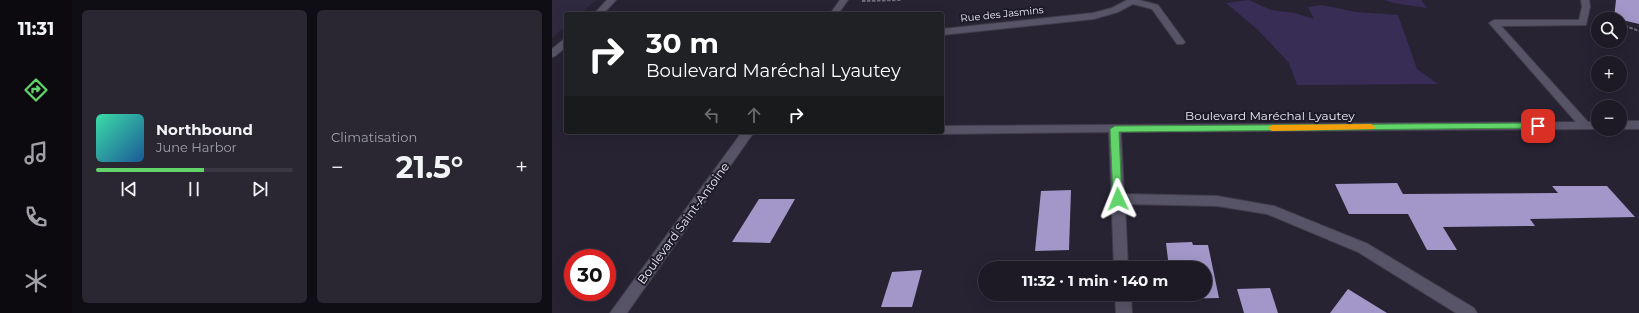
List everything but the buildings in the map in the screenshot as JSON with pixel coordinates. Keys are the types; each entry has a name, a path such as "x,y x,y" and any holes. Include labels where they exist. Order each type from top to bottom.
{"street":[{"path":"600,12 612,0"},
{"path":"835,12 844,0"},
{"path":"1585,0 1586,7 1583,23 1494,23 1585,125"},
{"path":"1133,1 1155,7 1180,42"},
{"name":"Rue des Jasmins","path":"944,32 1094,16 1115,10 1133,1"},
{"path":"552,54 564,44"},
{"name":"Boulevard Maréchal Lyautey","path":"944,130 1591,125"},
{"path":"1627,125 1639,125"},
{"path":"1115,129 1121,261"},
{"name":"Boulevard Saint-Antoine","path":"618,313 747,134"},
{"path":"1118,199 1217,201 1269,210 1363,248 1469,313"},
{"path":"1123,301 1124,313"}],"path":[{"path":"844,0 901,0"},
{"path":"1627,27 1639,31"}],"shaded area":[{"path":"552,0 596,0 582,12 564,12 564,28 552,38"},
{"path":"1249,0 1271,10 1295,13 1314,19 1308,7 1322,5 1356,12 1398,15 1417,69 1438,84 1297,85 1289,63 1258,30 1226,3"},
{"path":"1385,0 1421,0 1427,8 1393,3"}],"slow traffic":[{"path":"1272,128 1371,127"}],"route":[{"path":"1118,199 1115,129 1538,126"}]}
